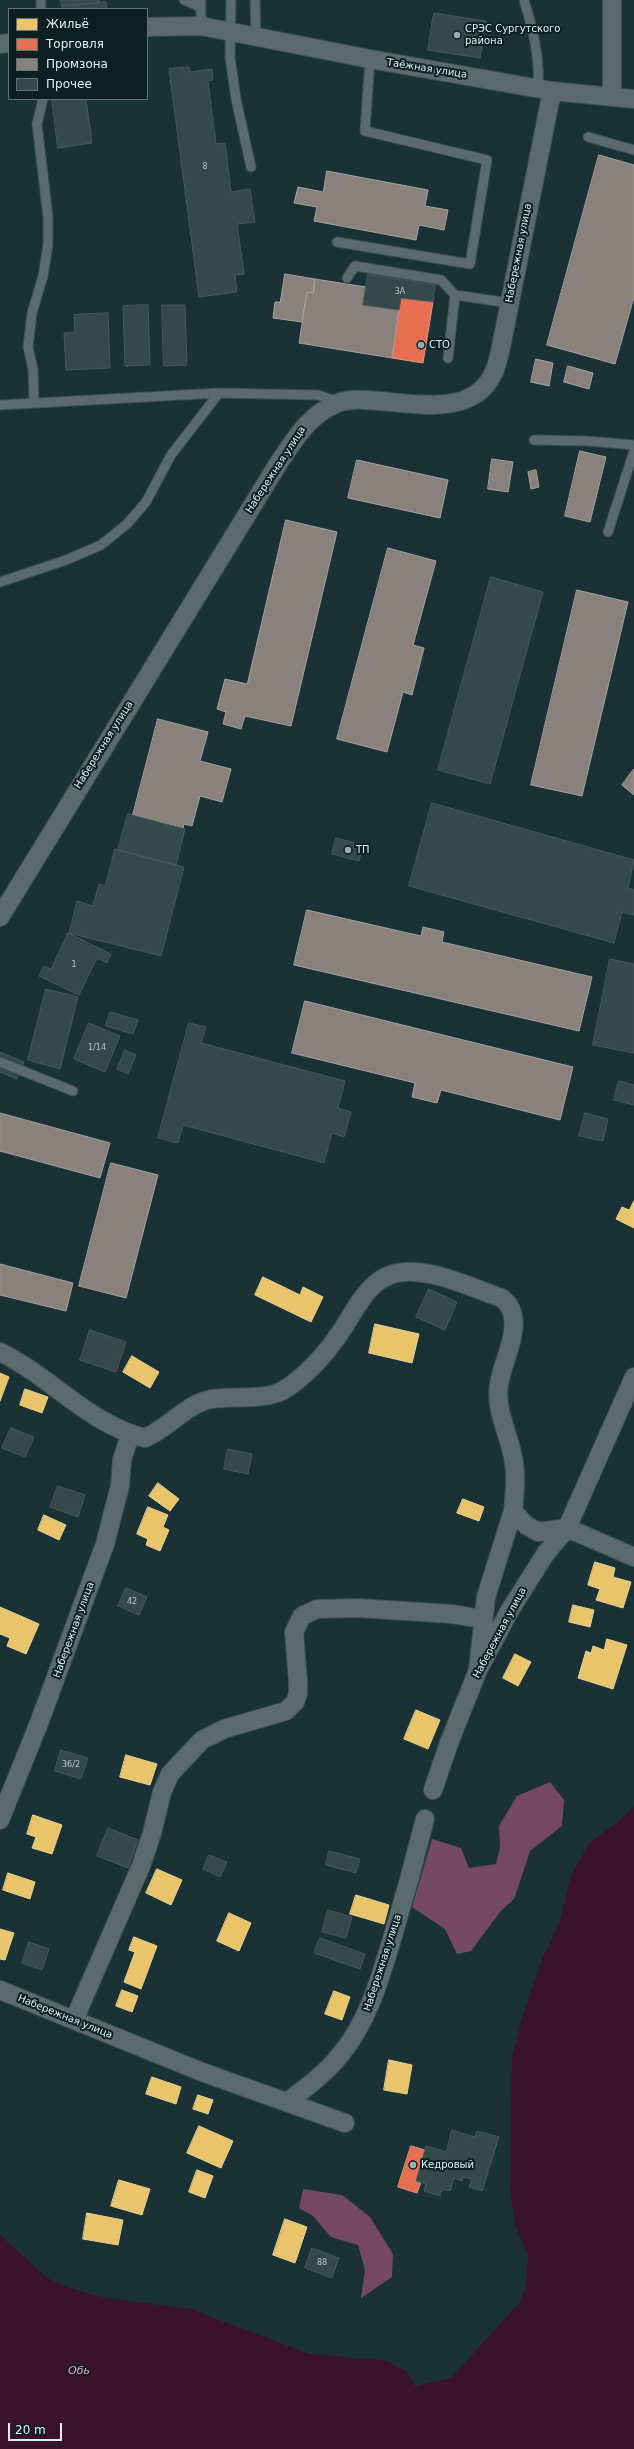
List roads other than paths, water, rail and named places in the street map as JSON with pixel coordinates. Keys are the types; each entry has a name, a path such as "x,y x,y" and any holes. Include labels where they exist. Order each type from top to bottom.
{"street":[{"path":"612,0 612,96 634,99"},
{"name":"Таёжная улица","path":"148,27 201,26 370,59 545,90 612,96"},
{"name":"Набережная улица","path":"0,917 278,464 309,421 322,411 340,402 359,399 433,405 453,403 470,398 483,388 493,375 502,342 545,90"},
{"path":"0,1352 24,1363 56,1390 130,1435 145,1438 155,1434 193,1406 211,1399 264,1396 286,1390 313,1365 337,1338 361,1298 386,1276 399,1272 429,1274 502,1298 510,1305 514,1319 499,1384 499,1395 501,1414 516,1472 513,1511 486,1597 482,1619 478,1670"},
{"name":"Набережная улица","path":"433,1790 449,1743 478,1670 510,1610 546,1553 567,1528 634,1377"},
{"name":"Набережная улица","path":"0,1820 39,1722 105,1544 120,1486 122,1460 130,1435"},
{"path":"513,1511 526,1525 538,1532 567,1528 634,1556"},
{"path":"74,2020 140,1866 152,1833 162,1792 170,1774 202,1740 224,1728 286,1711 295,1702 298,1681 294,1632 302,1616 317,1609 358,1608 452,1614 482,1619"},
{"name":"Набережная улица","path":"287,2102 328,2069 345,2049 366,2016 409,1883 426,1819"},
{"name":"Набережная улица","path":"0,1990 202,2072 345,2123"}],"lane":[{"path":"184,0 201,3 201,26"},
{"path":"231,0 229,31 230,57 236,99 251,167"},
{"path":"255,0 256,36"},
{"path":"524,0 532,27 539,71 545,90"},
{"path":"337,242 470,264 487,160 365,131 370,59"},
{"path":"34,403 33,369 28,347 32,313 43,276 48,244 48,217 37,124 43,100"},
{"path":"588,137 634,150"},
{"path":"347,278 355,266 441,280 455,295 509,303"},
{"path":"448,358 455,295"},
{"path":"0,582 66,560 101,545 127,524 146,502 171,455 219,393"},
{"path":"0,405 219,393 318,395 340,402"},
{"path":"534,440 587,441 634,445"},
{"path":"608,532 631,470 634,450"},
{"path":"0,1062 73,1091"}],"water":[{"name":"Обь","path":"634,1807 634,2449 0,2449 0,2235 47,2278 69,2288 106,2298 190,2309 310,2354 388,2361 407,2372 415,2386 451,2378 521,2301 526,2284 528,2257 516,2226 510,2193 512,2057 525,2008 542,1960 560,1921 570,1878 590,1842 617,1823"}],"place":[{"name":"СРЭС Сургутского района","path":"457,35"},
{"name":"СТО","path":"421,345"},
{"name":"ТП","path":"348,850"},
{"name":"Кедровый","path":"413,2165"}]}
